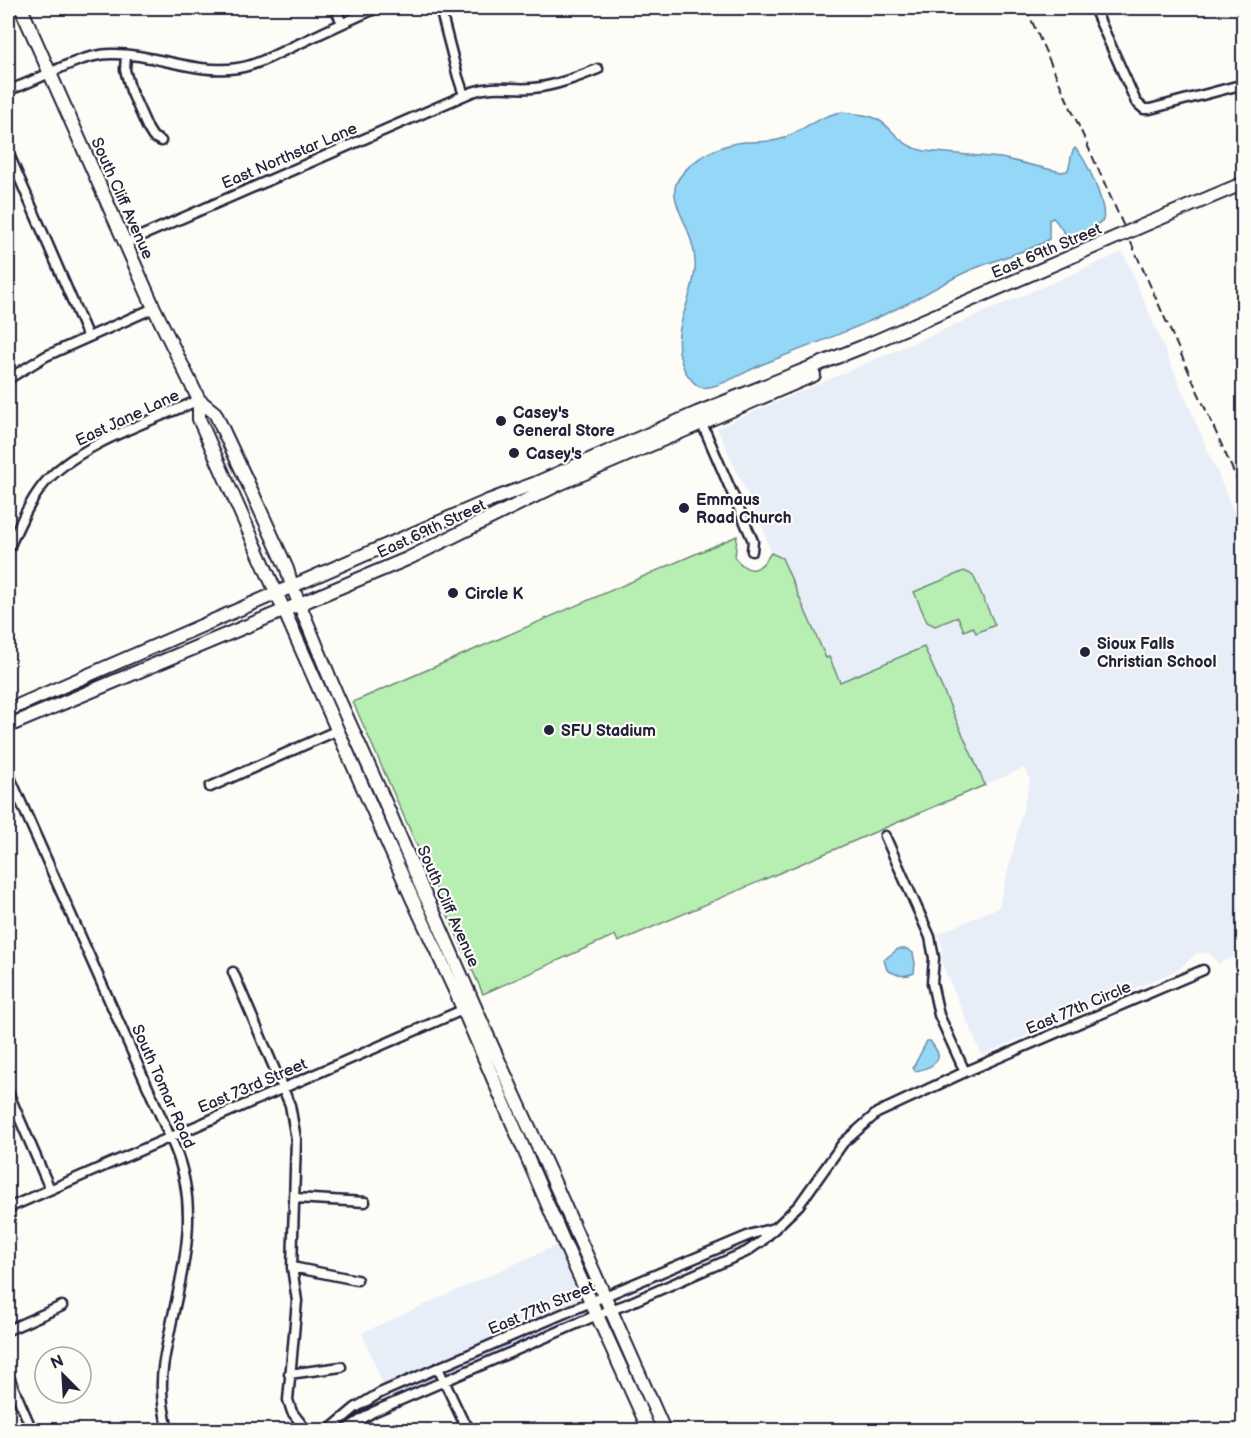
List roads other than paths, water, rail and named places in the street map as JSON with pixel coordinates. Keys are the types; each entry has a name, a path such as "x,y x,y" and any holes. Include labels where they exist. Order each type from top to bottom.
{"main road":[{"name":"South Cliff Avenue","path":"21,8 154,308 199,400 215,413 287,569 300,605 434,913 469,1007 591,1301 649,1431"},
{"name":"East 69th Street","path":"8,710 357,557 699,418 818,373 862,347 1244,183"},
{"name":"South Cliff Avenue","path":"199,400 199,419 338,730 469,1007 492,1047 664,1431"},
{"name":"East 69th Street","path":"8,726 424,551 699,418"}],"street":[{"path":"335,8 342,23"},
{"path":"8,90 89,58 110,54 222,70 241,68 264,60 377,8"},
{"path":"441,8 464,95"},
{"path":"1094,8 1136,102 1143,109 1150,110 1244,84"},
{"path":"126,55 125,70 130,91 148,129 153,137 161,141"},
{"name":"East Northstar Lane","path":"125,243 464,95 493,87 541,87 579,77 598,69"},
{"path":"8,152 88,337"},
{"path":"8,379 45,356 154,308"},
{"name":"East Jane Lane","path":"8,550 43,485 71,459 86,450 199,400"},
{"path":"699,418 753,541 752,551"},
{"path":"210,787 338,730"},
{"name":"South Tomar Road","path":"8,773 181,1162 188,1189 190,1216 186,1252 164,1363 162,1389 168,1431"},
{"path":"8,803 20,798"},
{"path":"885,836 930,937 934,958 932,983 939,1015 965,1072"},
{"name":"East 77th Circle","path":"965,1072 1203,970"},
{"path":"233,972 290,1105 295,1130 295,1198 291,1267 297,1301 288,1400 292,1412 306,1431"},
{"name":"East 73rd Street","path":"8,1208 469,1007"},
{"name":"East 77th Street","path":"345,1431 373,1412 746,1252 762,1241 799,1205 843,1143 877,1113 965,1072"},
{"path":"8,1092 50,1189"},
{"path":"295,1198 366,1202"},
{"name":"East 77th Street","path":"329,1431 341,1419 367,1401 438,1368 591,1301 752,1234 774,1228"},
{"path":"291,1267 357,1280"},
{"path":"8,1330 62,1306"},
{"path":"289,1374 341,1367"},
{"path":"438,1368 462,1419 471,1431"},
{"path":"8,1374 33,1431"}],"water":[{"path":"843,112 879,120 907,145 925,151 1001,158 1061,172 1067,171 1075,148 1085,161 1095,182 1102,204 1103,220 1086,232 1071,236 1064,232 1053,218 1049,220 1049,239 1043,243 966,272 914,300 836,336 763,364 723,383 706,387 698,386 685,371 678,344 682,320 693,284 695,265 692,243 676,199 676,185 679,178 699,158 717,149 736,143 781,139 827,116"},
{"path":"898,949 907,949 913,953 914,973 900,975 887,970 884,960"},
{"path":"927,1041 930,1041 935,1048 938,1059 930,1066 915,1071 913,1068"}],"railway":[{"path":"1026,8 1244,495"}],"place":[{"name":"Casey's General Store","path":"501,421"},
{"name":"Casey's","path":"514,453"},
{"name":"Emmaus Road Church","path":"684,508"},
{"name":"Circle K","path":"453,593"},
{"name":"Sioux Falls Christian School","path":"1085,652"},
{"name":"SFU Stadium","path":"549,730"}]}
